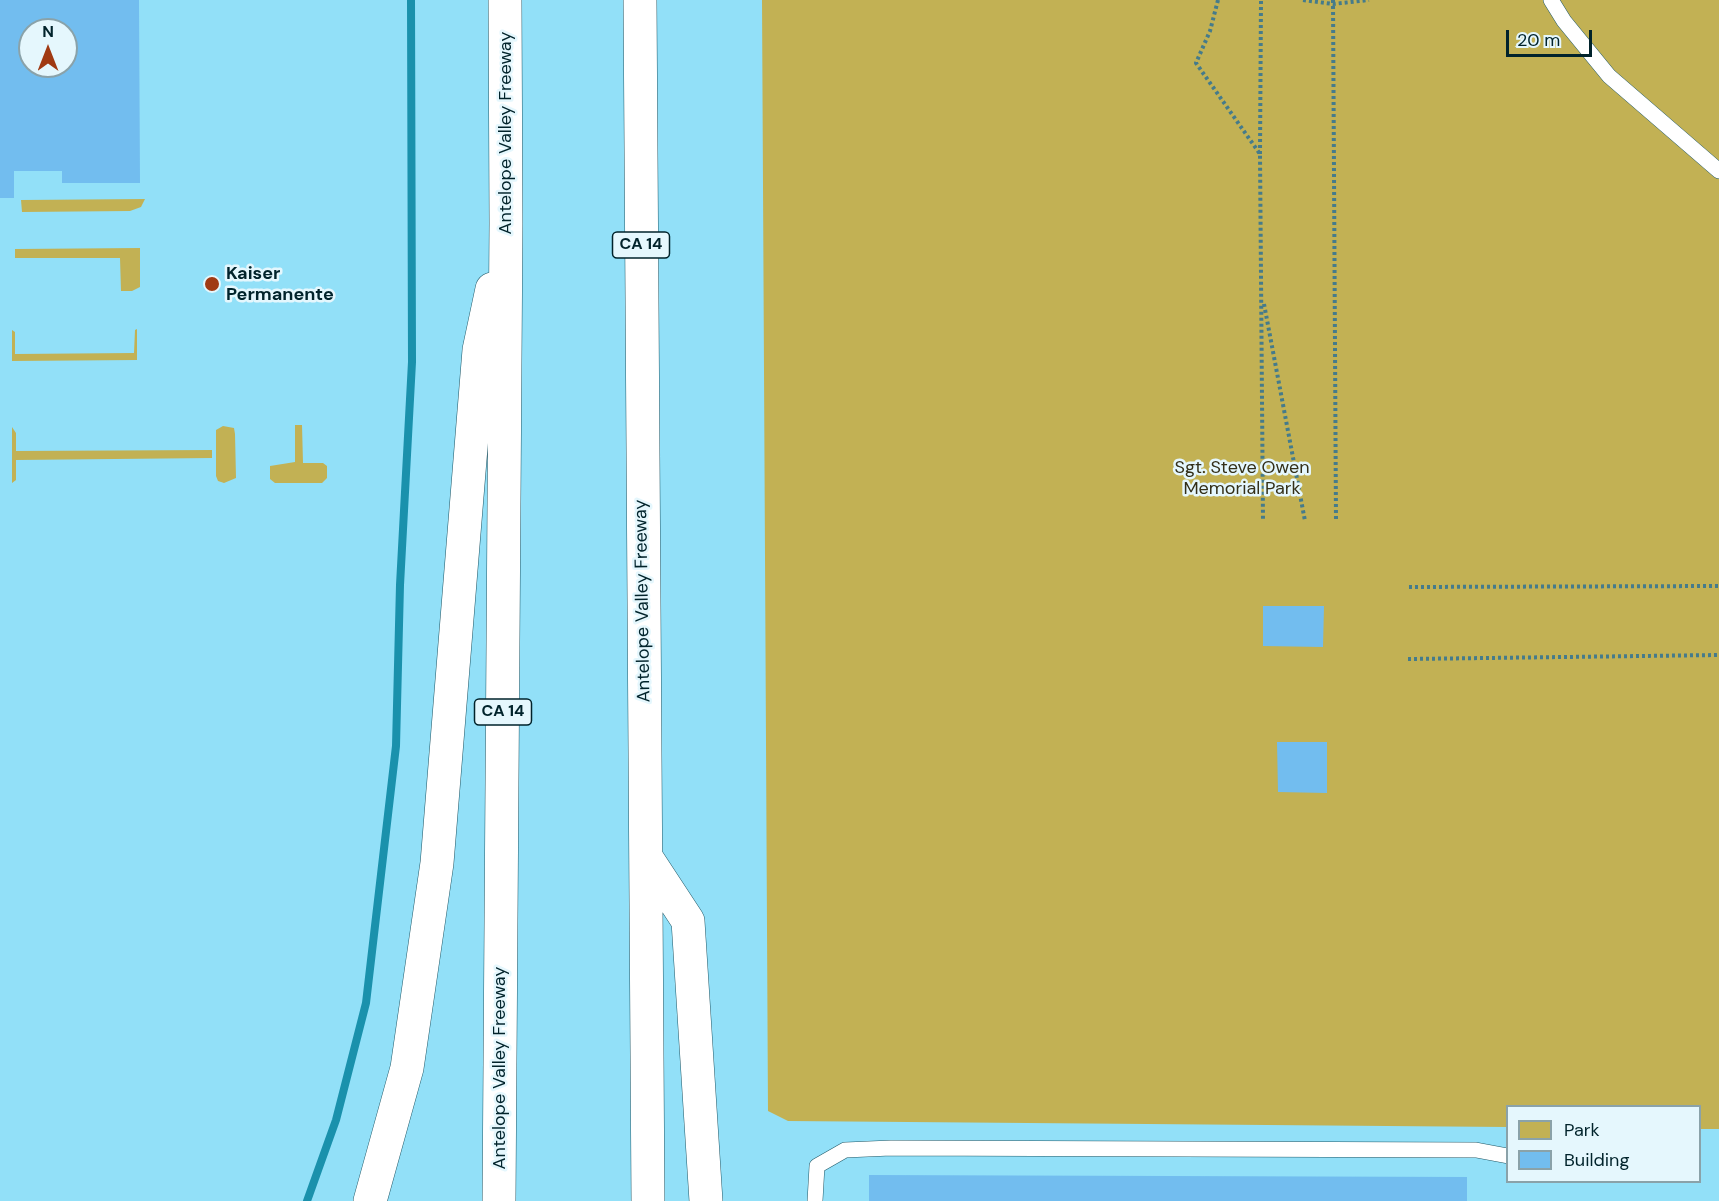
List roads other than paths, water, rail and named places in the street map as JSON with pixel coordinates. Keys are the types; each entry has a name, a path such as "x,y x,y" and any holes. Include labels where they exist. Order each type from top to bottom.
{"highway":[{"name":"Antelope Valley Freeway","path":"499,1201 506,223 505,0"},
{"name":"Antelope Valley Freeway","path":"640,0 648,1201"},
{"path":"370,1201 407,1068 437,863 479,350 506,223"},
{"path":"646,857 688,921 706,1201"}],"lane":[{"path":"1551,0 1577,39 1609,76 1719,171"},
{"path":"815,1201 817,1166 845,1150 903,1148 1465,1150 1506,1156"}],"waterway":[{"path":"307,1201 336,1120 366,1003 396,746 400,585 412,362 411,0"}],"place":[{"name":"Kaiser Permanente","path":"212,284"}],"park label":[{"name":"Sgt. Steve Owen Memorial Park","path":"1242,478"}]}
